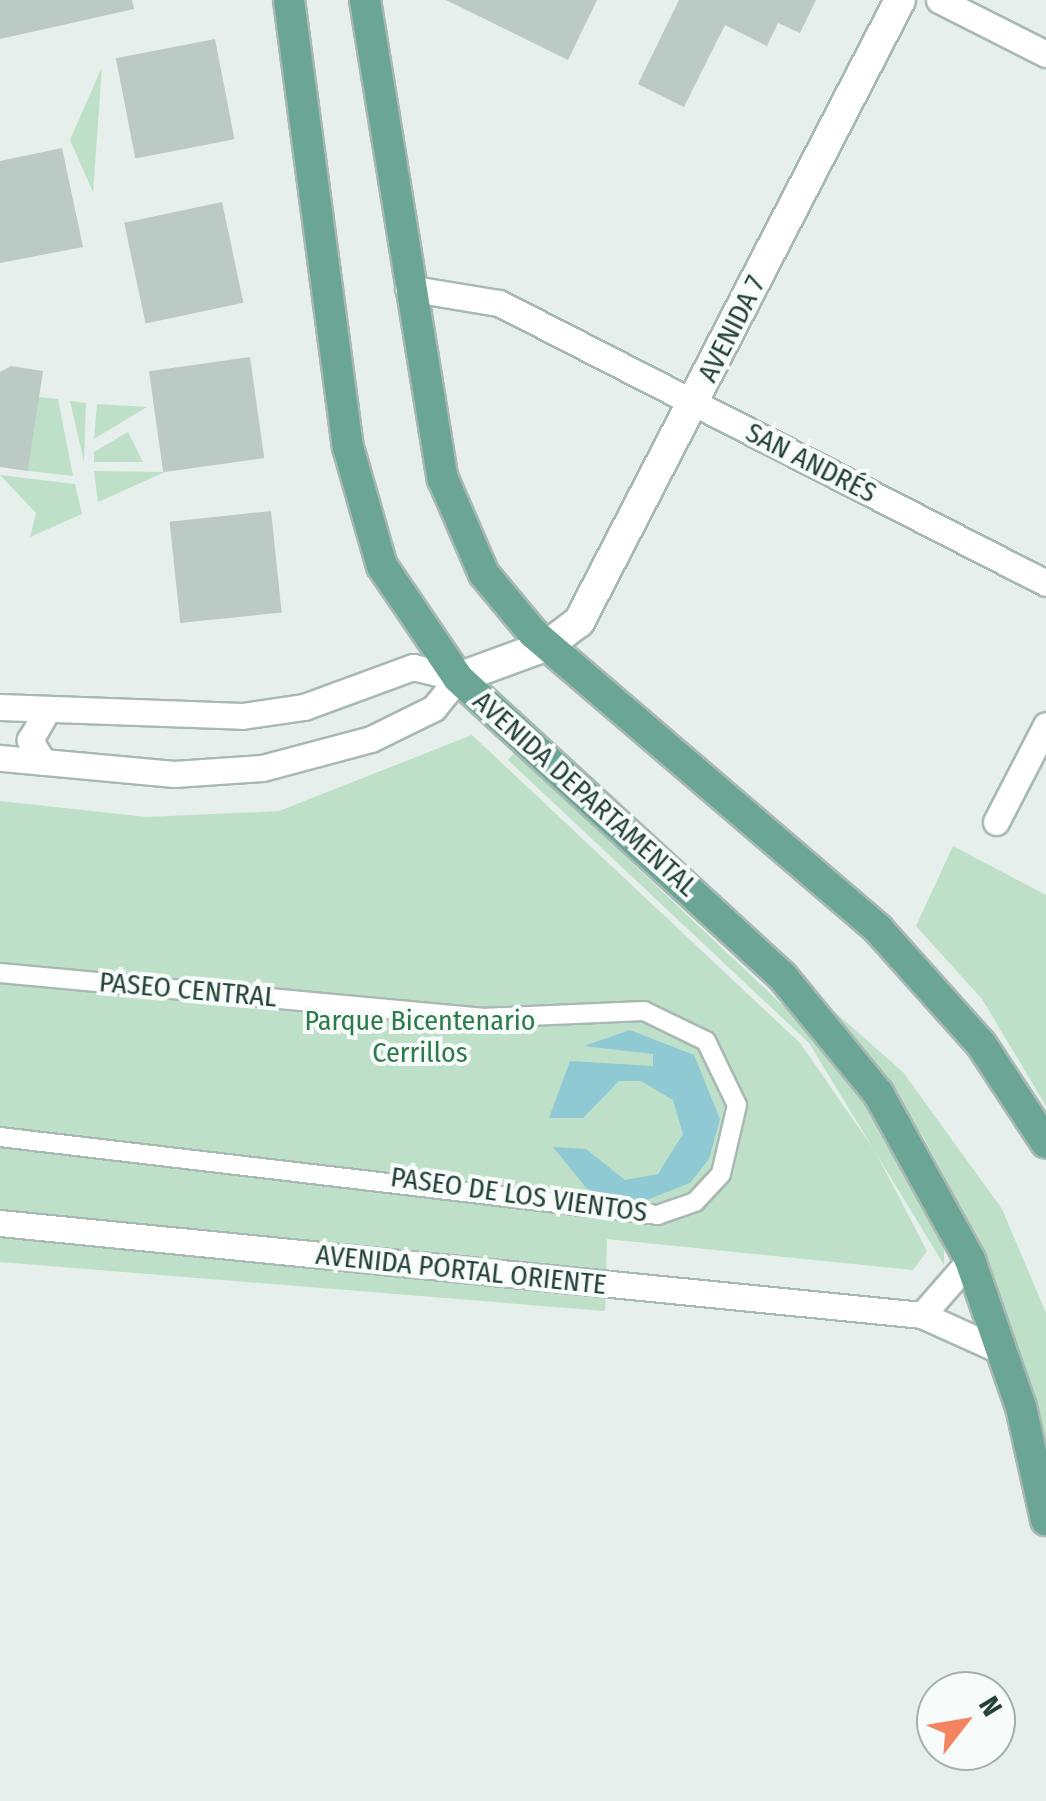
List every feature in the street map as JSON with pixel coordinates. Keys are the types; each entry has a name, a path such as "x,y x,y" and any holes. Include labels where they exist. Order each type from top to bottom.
{"main road":[{"name":"AVENIDA DEPARTAMENTAL","path":"288,0 322,286 360,505 392,586 458,678 814,1011 878,1093 970,1260 1004,1352 1046,1520"},
{"path":"365,0 408,288 454,514 502,600 548,646 878,929 970,1031 1046,1143"}],"street":[{"name":"AVENIDA 7","path":"548,646 597,593 900,0"},
{"path":"940,0 1046,54"},
{"name":"SAN ANDRÉS","path":"408,288 479,295 1046,583"},
{"path":"0,758 174,774 302,760 434,708 458,678 548,646"},
{"path":"0,707 242,716 304,708 413,668 458,678"},
{"path":"43,762 30,740 47,711"},
{"path":"996,822 1046,725"},
{"name":"PASEO CENTRAL","path":"0,973 376,1007"},
{"name":"PASEO DE LOS VIENTOS","path":"0,1137 658,1215 696,1202 729,1159 732,1081 706,1041 668,1017 482,1018 376,1007"},
{"name":"AVENIDA PORTAL ORIENTE","path":"0,1223 922,1315 1004,1352"},
{"path":"922,1315 970,1260"}],"green space":[{"path":"102,67 93,192 70,140"},
{"path":"39,397 58,399 73,476 28,471"},
{"path":"70,401 86,403 84,462"},
{"path":"97,404 147,407 94,439"},
{"path":"128,432 143,462 94,462 94,452"},
{"path":"94,471 165,472 98,502"},
{"path":"0,475 75,484 82,514 30,537 36,513"},
{"name":"Parque Bicentenario Cerrillos","path":"472,735 800,1043 875,1151 927,1251 913,1270 607,1239 605,1311 0,1262 0,801 147,817 279,811"},
{"path":"515,752 816,1037 868,1106 944,1243 944,1265 809,1043 508,760"},
{"path":"953,846 1046,895 1046,1106 982,999 916,926"},
{"path":"829,1007 903,1072 1002,1209 1046,1313 1046,1438 970,1225 923,1136"}],"water":[{"path":"630,1030 694,1055 720,1119 709,1159 690,1183 639,1203 587,1189 553,1147 586,1149 625,1180 658,1174 683,1134 673,1100 641,1081 619,1081 583,1118 549,1118 570,1061 653,1066 653,1054 584,1046"}],"building":[{"path":"0,0 132,0 134,9 0,39"},
{"path":"446,0 597,0 568,60"},
{"path":"679,0 816,0 800,33 778,23 767,46 725,25 684,107 638,84"},
{"path":"215,39 234,139 135,158 116,58"},
{"path":"62,148 83,247 0,263 0,161"},
{"path":"222,202 243,303 146,324 124,223"},
{"path":"250,357 264,458 163,472 149,371"},
{"path":"11,366 43,371 28,471 0,467 0,372"},
{"path":"271,511 282,612 180,623 170,522"}]}
